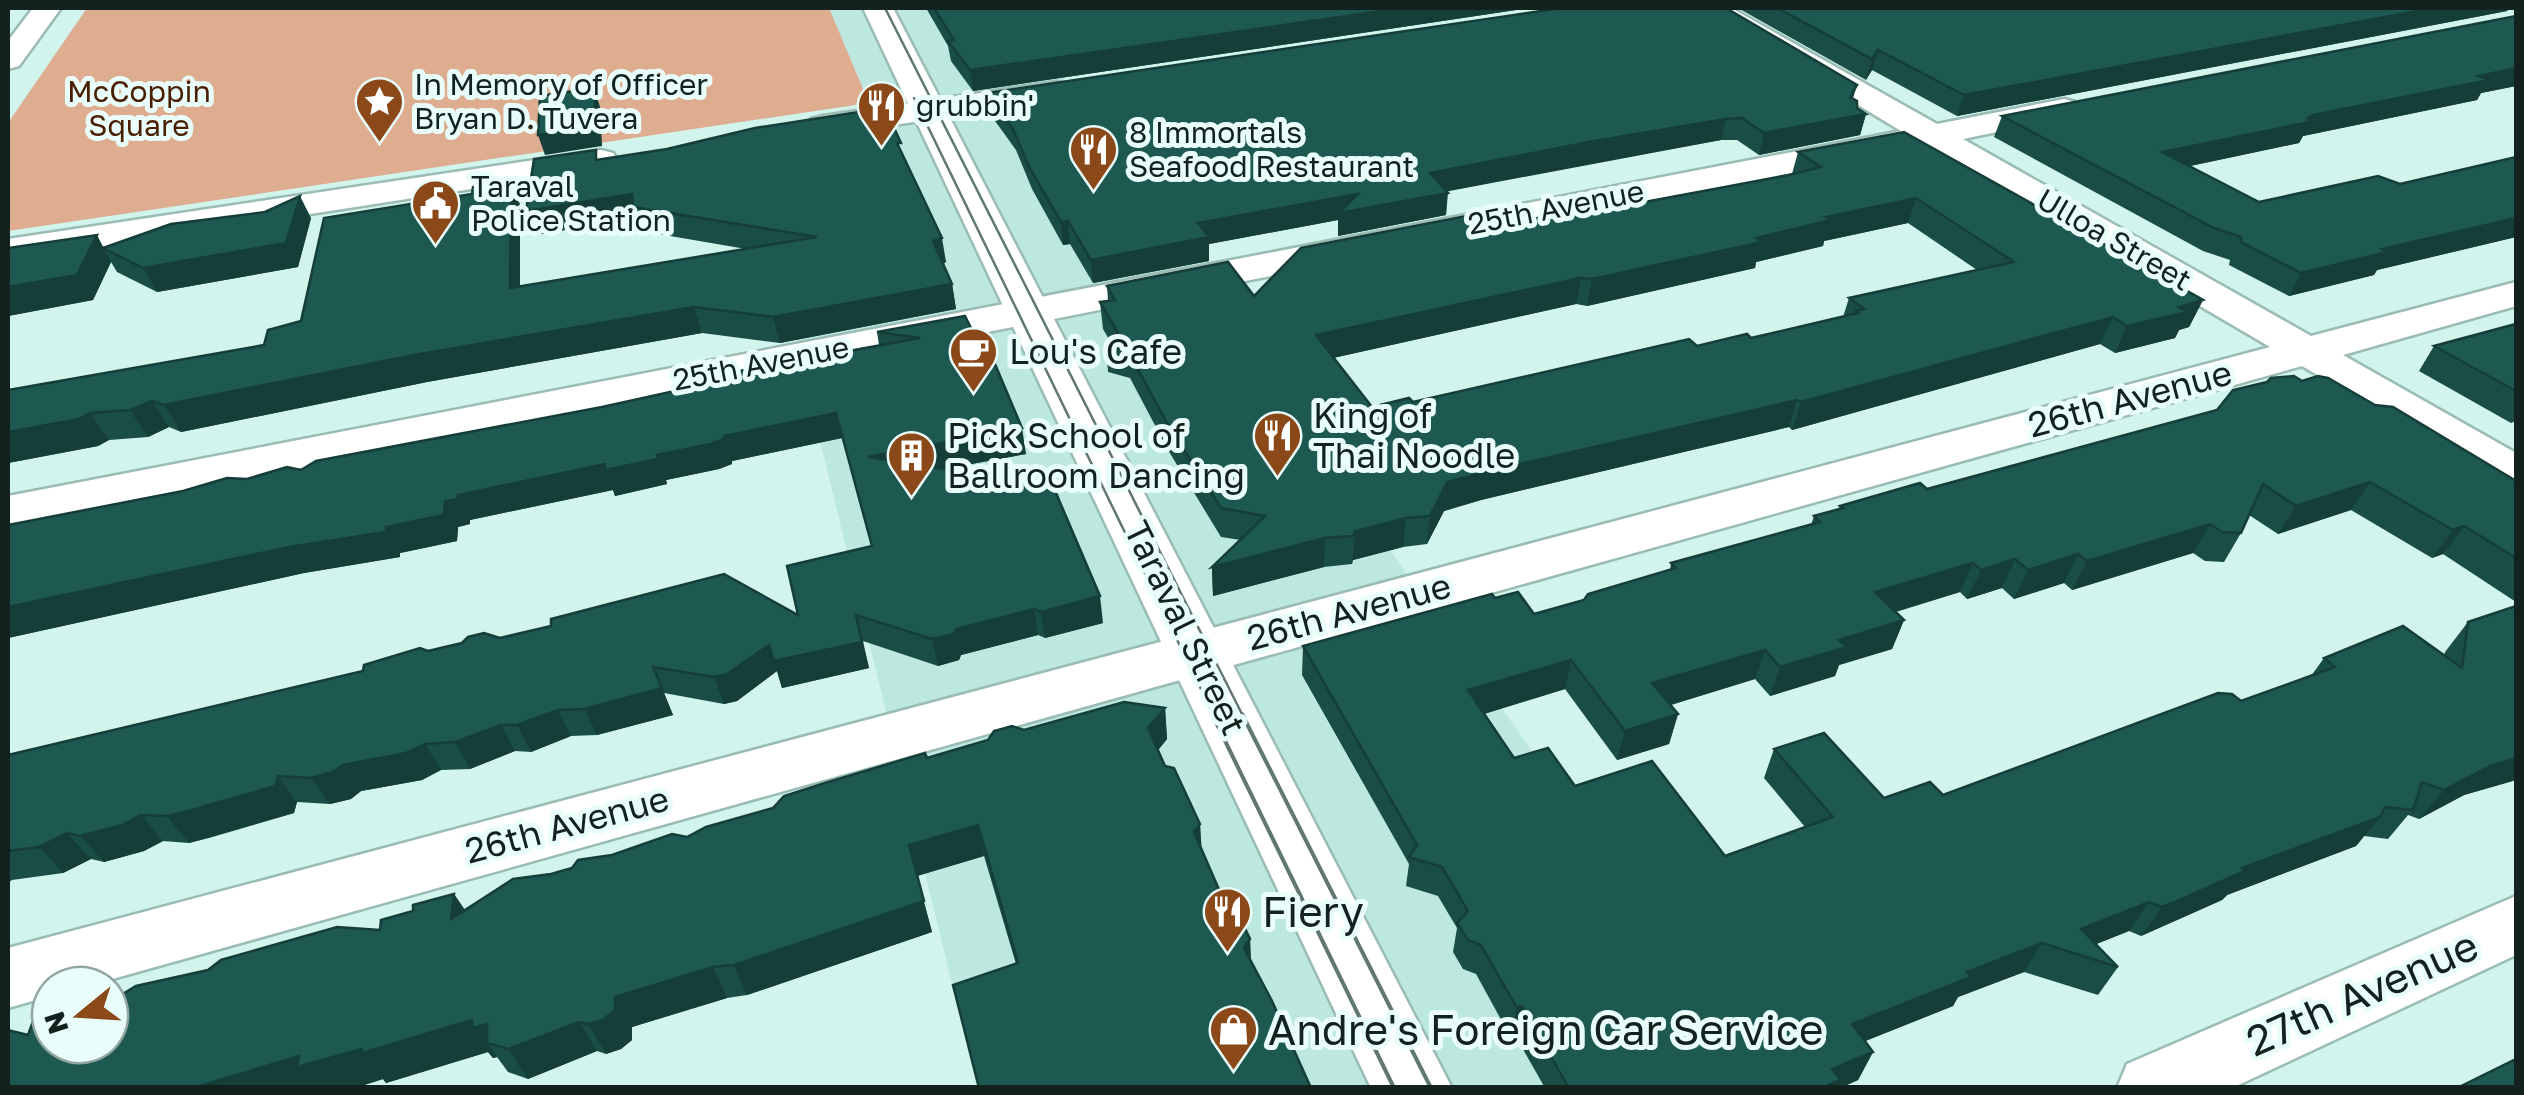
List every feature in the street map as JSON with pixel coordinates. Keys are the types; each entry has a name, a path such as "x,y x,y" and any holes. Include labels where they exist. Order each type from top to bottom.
{"street":[{"path":"8,60 47,8"},
{"path":"852,8 862,36 904,60"},
{"name":"Taraval Street","path":"878,8 1412,1088"},
{"name":"Ulloa Street","path":"1712,8 2516,472"},
{"path":"784,132 1094,85"},
{"name":"25th Avenue","path":"8,511 2106,101"},
{"path":"8,250 629,155"},
{"name":"26th Avenue","path":"8,978 2516,294"},
{"name":"27th Avenue","path":"2153,1088 2516,924"}],"shaded area":[{"path":"828,8 1015,8 1420,593 1770,1087 977,1087 751,156 882,135"}],"green space":[{"name":"McCoppin Square","path":"87,8 829,8 869,103 8,231 8,123"}],"building":[{"path":"934,8 1402,8 970,70 948,41 954,40"},
{"path":"1561,8 1726,8 1857,85 1850,97 1866,114 1764,133 1742,118 1726,119 1589,142 1430,173 1448,193 1339,213 1358,194 1198,223 1209,237 1091,260 1068,221 1061,222 1029,167 1013,129 987,93"},
{"path":"1777,8 2434,8 1964,95 1878,50 1872,59"},
{"path":"2516,16 2516,68 2479,76 2489,80 2313,115 2308,118 2310,122 2162,152 2259,202 2378,176 2400,184 2516,157 2516,218 2382,249 2387,252 2301,273 2241,242 2241,237 2214,228 2002,116"},
{"path":"594,88 596,127 538,135 540,96"},
{"path":"885,108 901,143 897,143 942,238 933,241 952,284 773,317 694,307 414,355 164,405 152,401 130,410 90,413 79,419 8,432 8,390 264,345 268,330 301,321 324,218 472,194 473,187 511,181 510,288 817,237 633,207 632,194 526,211 534,159 596,150 596,160 667,149 755,128"},
{"path":"1904,132 2054,216 2056,223 2072,226 2203,300 2179,307 2188,312 2127,326 2113,317 1801,402 1447,482 1430,516 1406,518 1355,531 1353,536 1325,538 1212,567 1265,516 1221,508 1167,423 1128,351 1106,345 1118,333 1100,302 1115,300 1107,286 1228,262 1254,296 1301,248 1471,215 1484,229 1821,167 1798,152","holes":["1916,198 2014,262 1849,298 1864,309 1751,338 1747,334 1697,346 1689,339 1413,402 1409,398 1372,407 1316,335 1762,242 1756,238 1831,220 1826,217"]},
{"path":"300,196 286,243 143,268 103,248 171,224 265,212"},
{"path":"97,235 77,275 8,287 8,248"},
{"path":"965,316 984,354 992,357 1022,428 868,457 1053,486 1100,596 1041,612 1034,609 932,639 856,615 862,642 774,661 769,645 727,674 714,677 653,667 662,688 585,709 558,710 455,742 425,744 406,753 343,765 311,778 278,776 275,786 188,811 167,816 141,815 122,825 80,836 67,833 39,847 8,851 8,755 363,671 364,665 420,648 428,651 484,633 500,638 551,626 551,619 724,574 798,615 787,566 872,546 836,413 724,436 711,444 657,455 658,459 605,470 605,464 458,495 458,499 445,501 444,515 386,527 386,532 289,547 8,607 8,525 183,491 227,478 247,479 287,467 301,470 316,461 702,385 701,378 920,338 877,332"},
{"path":"2516,324 2516,391 2434,346"},
{"path":"2294,376 2302,381 2318,376 2328,378 2375,405 2393,407 2516,481 2516,558 2464,526 2453,530 2370,482 2296,506 2263,484 2241,533 2222,532 2210,524 2087,561 2078,554 2028,570 2015,559 1981,570 1973,563 1875,592 1904,620 1839,640 1847,647 1780,667 1765,650 1652,683 1678,714 1625,731 1571,660 1468,690 1514,758 1548,748 1575,786 1652,761 1725,856 1833,817 1774,749 1824,733 1884,798 1930,782 1943,795 2218,693 2232,694 2241,701 2335,667 2324,658 2403,626 2462,668 2468,622 2516,606 2516,758 2490,766 2444,790 2422,782 2413,810 2385,807 2380,817 2242,868 2245,871 2175,902 2162,907 2149,902 2081,929 2118,967 2042,943 1967,972 1971,977 1852,1024 1873,1052 1832,1069 1840,1080 1822,1088 1569,1088 1481,945 1468,940 1457,923 1468,911 1442,867 1409,857 1417,845 1303,646 1492,594 1495,598 1518,592 1534,614 1676,568 1671,563 1820,522 1814,516 1843,508 1840,506 1920,483 1927,489 2217,410 2233,390 2271,378"},
{"path":"1124,702 1165,708 1148,728 1165,766 1174,768 1200,824 1194,832 1230,915 1240,918 1250,939 1244,948 1311,1088 979,1088 953,985 1018,963 978,825 909,845 924,901 734,965 713,967 615,997 615,1010 603,1020 579,1022 508,1049 487,1043 487,1024 472,1028 472,1020 362,1053 362,1049 297,1067 299,1056 193,1088 8,1088 8,1030 28,1035 30,1030 30,1065 130,1065 130,990 136,986 208,970 221,960 337,927 380,930 381,920 413,911 413,905 454,894 451,919 513,879 551,874 572,868 578,860 612,855 672,834 687,837 706,827 773,808 784,796 925,753 927,758 988,740 994,731 1012,726 1024,730"},
{"path":"2516,1059 2516,1088 2457,1088"}],"tram line":[{"path":"885,8 1243,716"},
{"path":"914,98 1214,716"},
{"path":"1212,714 1394,1088"},
{"path":"1242,714 1431,1088"}],"place":[{"name":"In Memory of Officer Bryan D. Tuvera","path":"379,144"},
{"name":"grubbin'","path":"881,148"},
{"name":"8 Immortals Seafood Restaurant","path":"1094,192"},
{"name":"Taraval Police Station","path":"436,246"},
{"name":"Lou's Cafe","path":"974,394"},
{"name":"King of Thai Noodle","path":"1278,478"},
{"name":"Pick School of Ballroom Dancing","path":"912,498"},
{"name":"Fiery","path":"1227,954"},
{"name":"Andre's Foreign Car Service","path":"1233,1072"}]}
